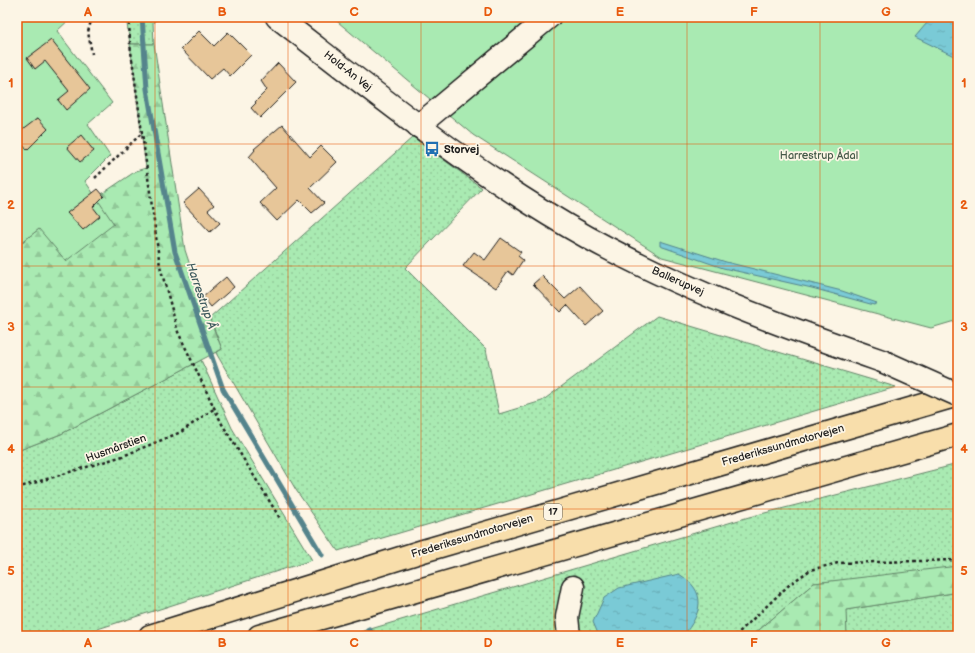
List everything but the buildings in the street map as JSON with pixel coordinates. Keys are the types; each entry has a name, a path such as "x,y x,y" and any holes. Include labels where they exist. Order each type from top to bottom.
{"highway":[{"name":"Frederikssundmotorvejen","path":"150,636 422,550 958,395"},
{"path":"259,636 958,435"},
{"path":"900,451 958,444"}],"street":[{"name":"Hold-An Vej","path":"277,17 418,126"},
{"path":"418,126 549,17"},
{"name":"Ballerupvej","path":"418,126 513,192 605,246 664,276 781,325 882,361 958,395"},
{"path":"569,636 566,617 572,587"}],"path":[{"path":"92,17 88,32 92,54"},
{"path":"129,17 142,133 160,266 178,332 215,408 252,474 281,520"},
{"path":"95,178 142,133"},
{"name":"Husmårstien","path":"17,488 124,456 181,432 215,408"},
{"path":"735,636 789,585 810,570 838,563 958,560"}],"green space":[{"path":"17,17 72,17 57,31 112,103 88,124 110,156 85,181 114,224 66,261 39,229 17,246"},
{"path":"126,17 161,17 153,22 154,44 130,44"},
{"name":"Harrestrup Ådal","path":"332,17 958,17 958,320 931,328 662,257 473,135"},
{"path":"130,44 154,44 185,250 199,293 222,349 61,434 17,451 17,246 39,229 96,198 136,171 146,168"},
{"path":"413,137 482,188 405,268 486,349 499,414 542,401 657,316 896,387 338,551 296,490 216,353 222,349 210,318"},
{"path":"201,360 232,428 312,560 76,636 17,636 17,451 61,434"},
{"path":"958,464 958,569 814,583 752,636 347,636 749,517"},
{"path":"958,566 958,595 953,593 846,610 847,636 752,636 814,583"},
{"path":"953,593 958,595 958,636 847,636 845,610"}],"water":[{"path":"932,17 958,17 958,58 915,37"},
{"path":"660,241 726,262 842,291 877,303 874,305 812,288 723,268 660,246"},
{"path":"679,574 695,588 699,603 698,611 683,636 599,636 593,622 604,598 619,588"}],"waterway":[{"name":"Harrestrup Å","path":"142,17 147,89 175,252 223,389 322,555"},
{"name":"Harrestrup Å","path":"369,629 374,636"}],"place":[{"name":"Storvej","path":"432,149"}]}
